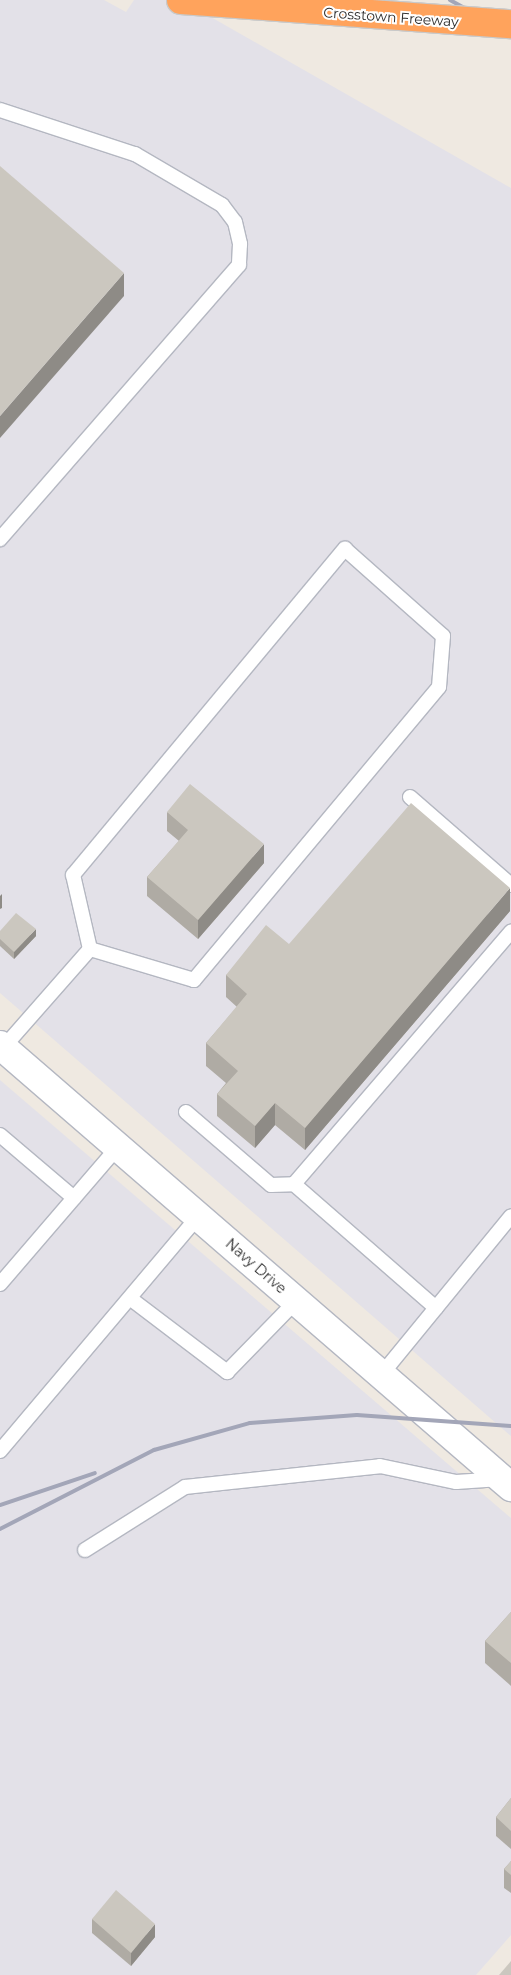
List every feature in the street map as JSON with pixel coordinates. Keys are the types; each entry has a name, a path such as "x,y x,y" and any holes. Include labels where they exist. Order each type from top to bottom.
{"highway":[{"name":"Crosstown Freeway","path":"181,0 511,24"}],"street":[{"name":"Navy Drive","path":"2,1046 506,1483"}],"lane":[{"path":"0,110 134,154 222,205 235,222 240,244 239,265 0,539"},
{"path":"344,548 443,636 439,687 194,980 90,949 72,875 344,548"},
{"path":"410,797 511,885"},
{"path":"294,1184 511,932"},
{"path":"2,1046 90,949"},
{"path":"186,1112 271,1185 294,1184 436,1308"},
{"path":"0,1135 74,1198"},
{"path":"0,1284 118,1147"},
{"path":"381,1375 511,1216"},
{"path":"0,1451 131,1299 198,1217"},
{"path":"131,1299 227,1372 296,1301"},
{"path":"85,1550 185,1487 380,1466 456,1482 506,1483"}],"shaded area":[{"path":"0,0 104,0 126,12 134,0 181,0 511,188 511,1436 0,993"},
{"path":"0,1080 511,1518 511,1935 476,1975 0,1975"}],"building":[{"path":"0,166 124,273 0,416"},
{"path":"190,784 264,844 198,920 147,877 188,830 167,812"},
{"path":"411,803 510,888 305,1128 275,1103 255,1126 217,1094 238,1071 206,1043 247,994 226,975 266,925 289,944"},
{"path":"16,913 36,929 14,952 0,939 0,931"},
{"path":"511,1612 511,1663 485,1641"},
{"path":"511,1798 511,1831 496,1817"},
{"path":"511,1861 511,1875 504,1869"},
{"path":"116,1890 155,1924 131,1953 92,1919"},
{"path":"511,1961 511,1975 499,1975"}],"railway":[{"path":"450,0 511,34"},
{"path":"0,1529 154,1450 250,1423 357,1415 511,1426"},
{"path":"0,1505 95,1473"}]}
